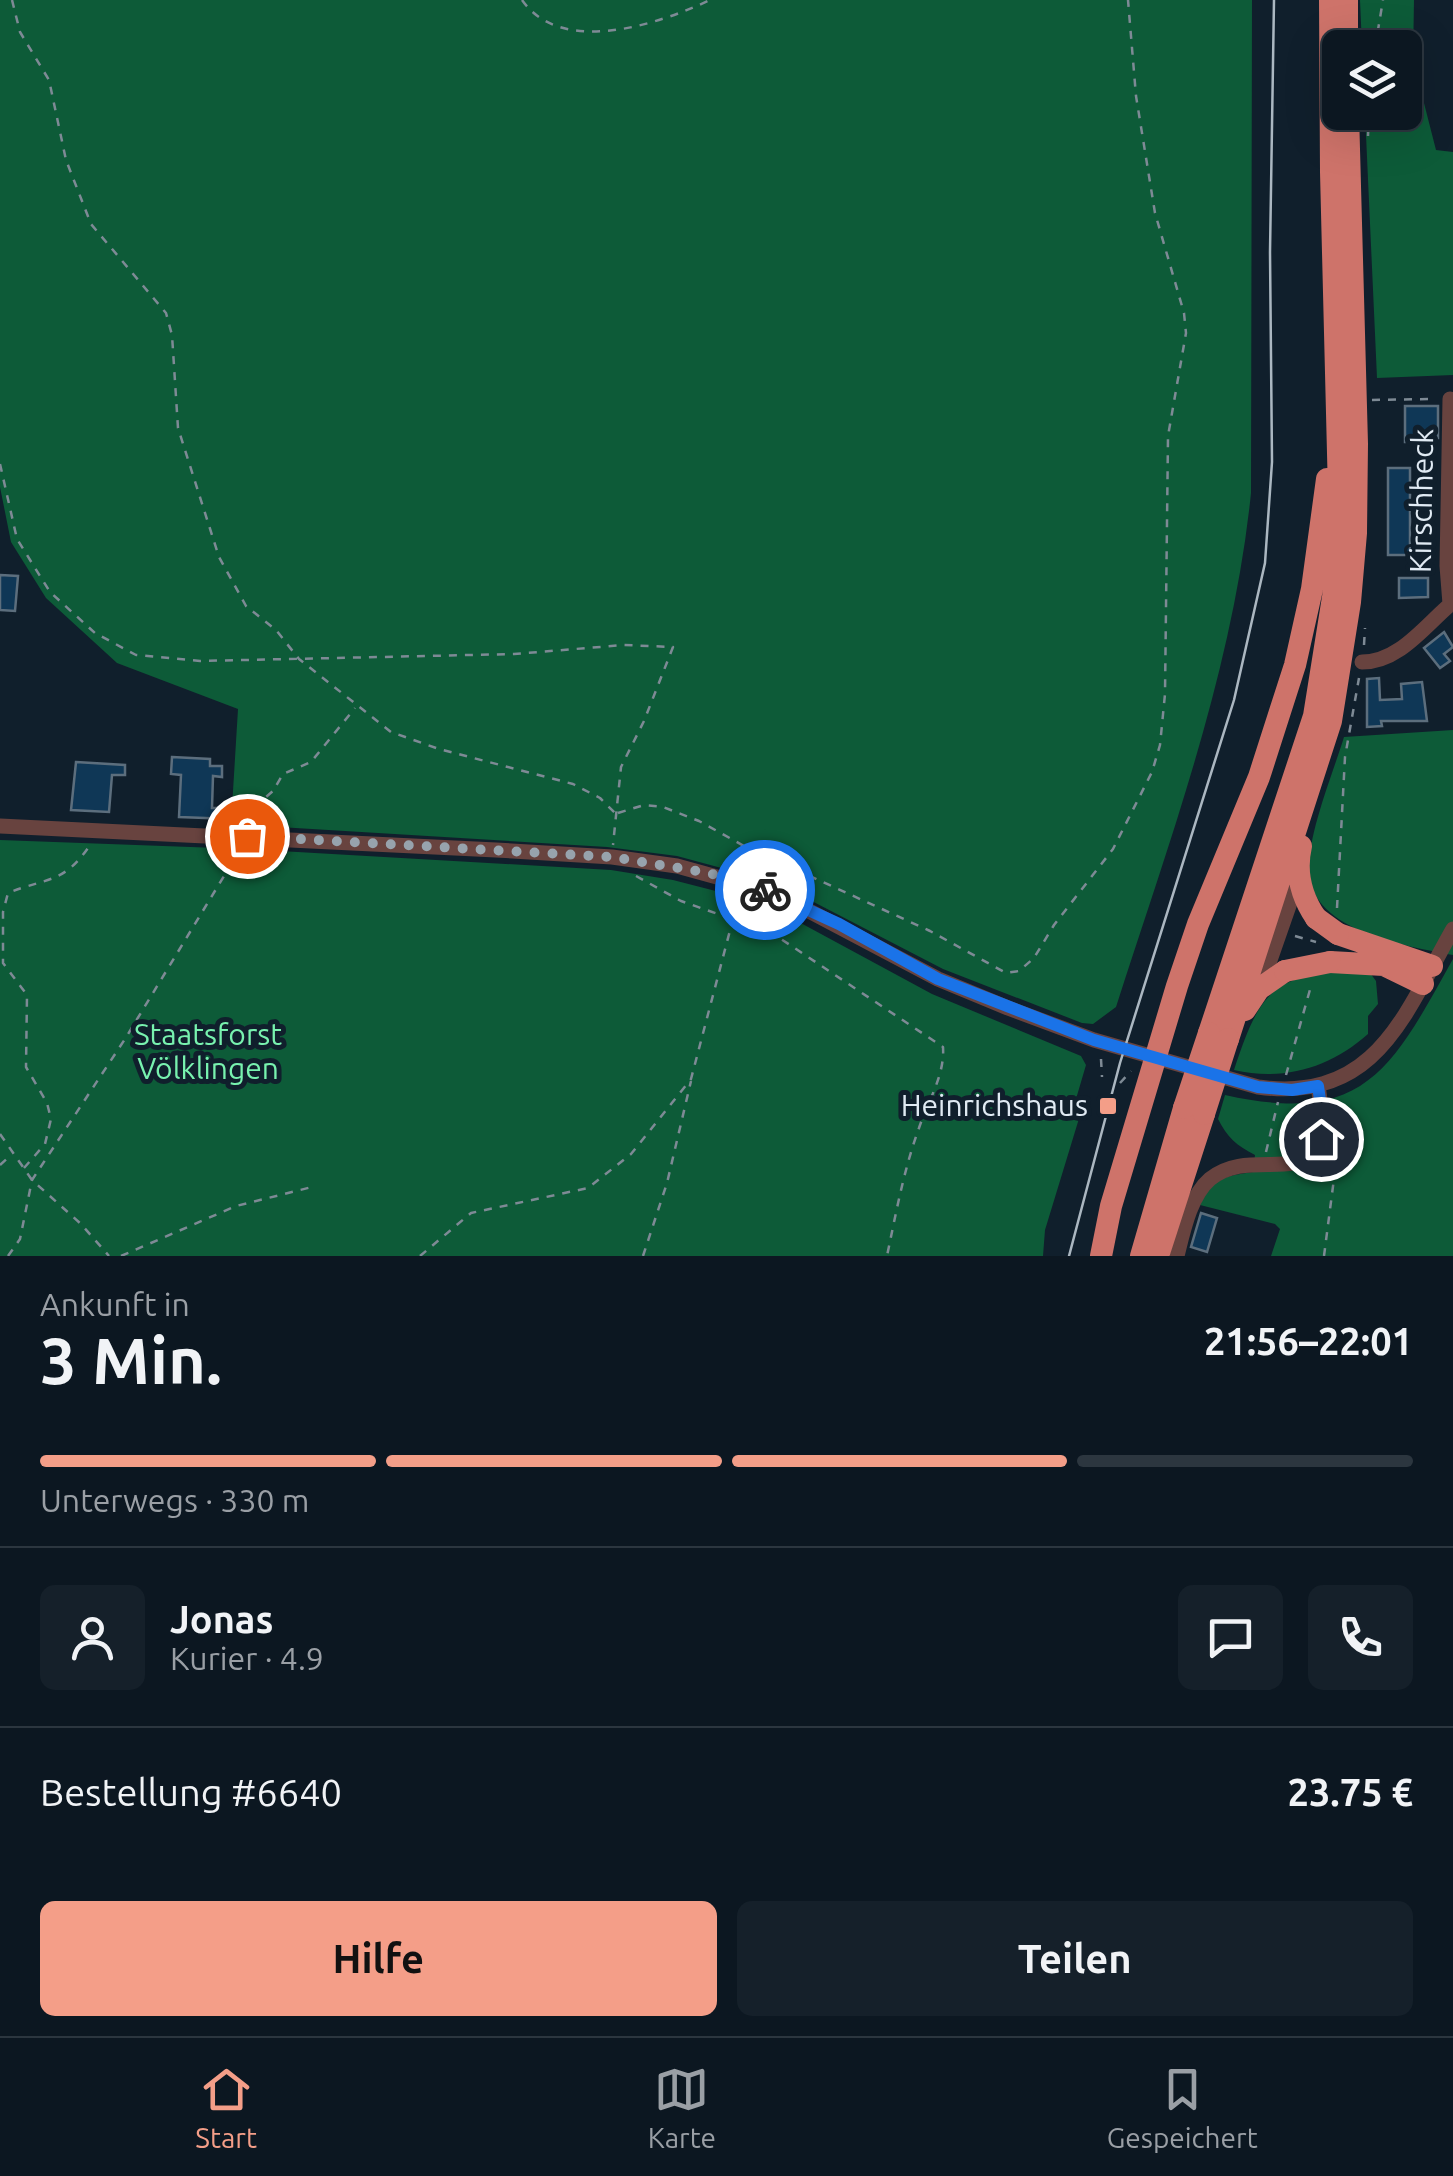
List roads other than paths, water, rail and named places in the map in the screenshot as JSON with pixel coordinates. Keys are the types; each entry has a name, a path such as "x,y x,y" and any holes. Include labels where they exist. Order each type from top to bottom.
{"highway":[{"path":"1141,1256 1218,1036 1320,685 1337,557 1330,0"},
{"path":"1347,0 1347,30"},
{"path":"1218,1036 1314,777 1338,688 1356,532 1348,130"},
{"path":"1102,1256 1111,1206 1198,924 1259,778 1295,666 1317,555 1336,386"},
{"path":"1314,777 1299,852 1299,876 1307,905 1326,943 1427,975"},
{"path":"1218,1036 1259,990 1326,943"},
{"path":"1158,1256 1194,1111"}],"street":[{"name":"Kirschheck","path":"1362,662 1395,653 1452,603 1450,399"},
{"path":"0,826 247,836 709,873 775,893 956,986 1094,1040 1258,1087 1282,1090 1318,1086 1353,1072 1382,1050 1453,929"},
{"path":"1259,990 1299,876"},
{"path":"1177,1256 1194,1203 1208,1180 1229,1170 1294,1163 1314,1151 1321,1139 1323,1117 1318,1086"}],"tram line":[{"path":"1069,1256 1120,1063 1234,700 1265,563 1272,462 1274,0"}],"place":[{"name":"Heinrichshaus","path":"1108,1106"}],"park label":[{"name":"Staatsforst Völklingen","path":"208,1052"}]}
